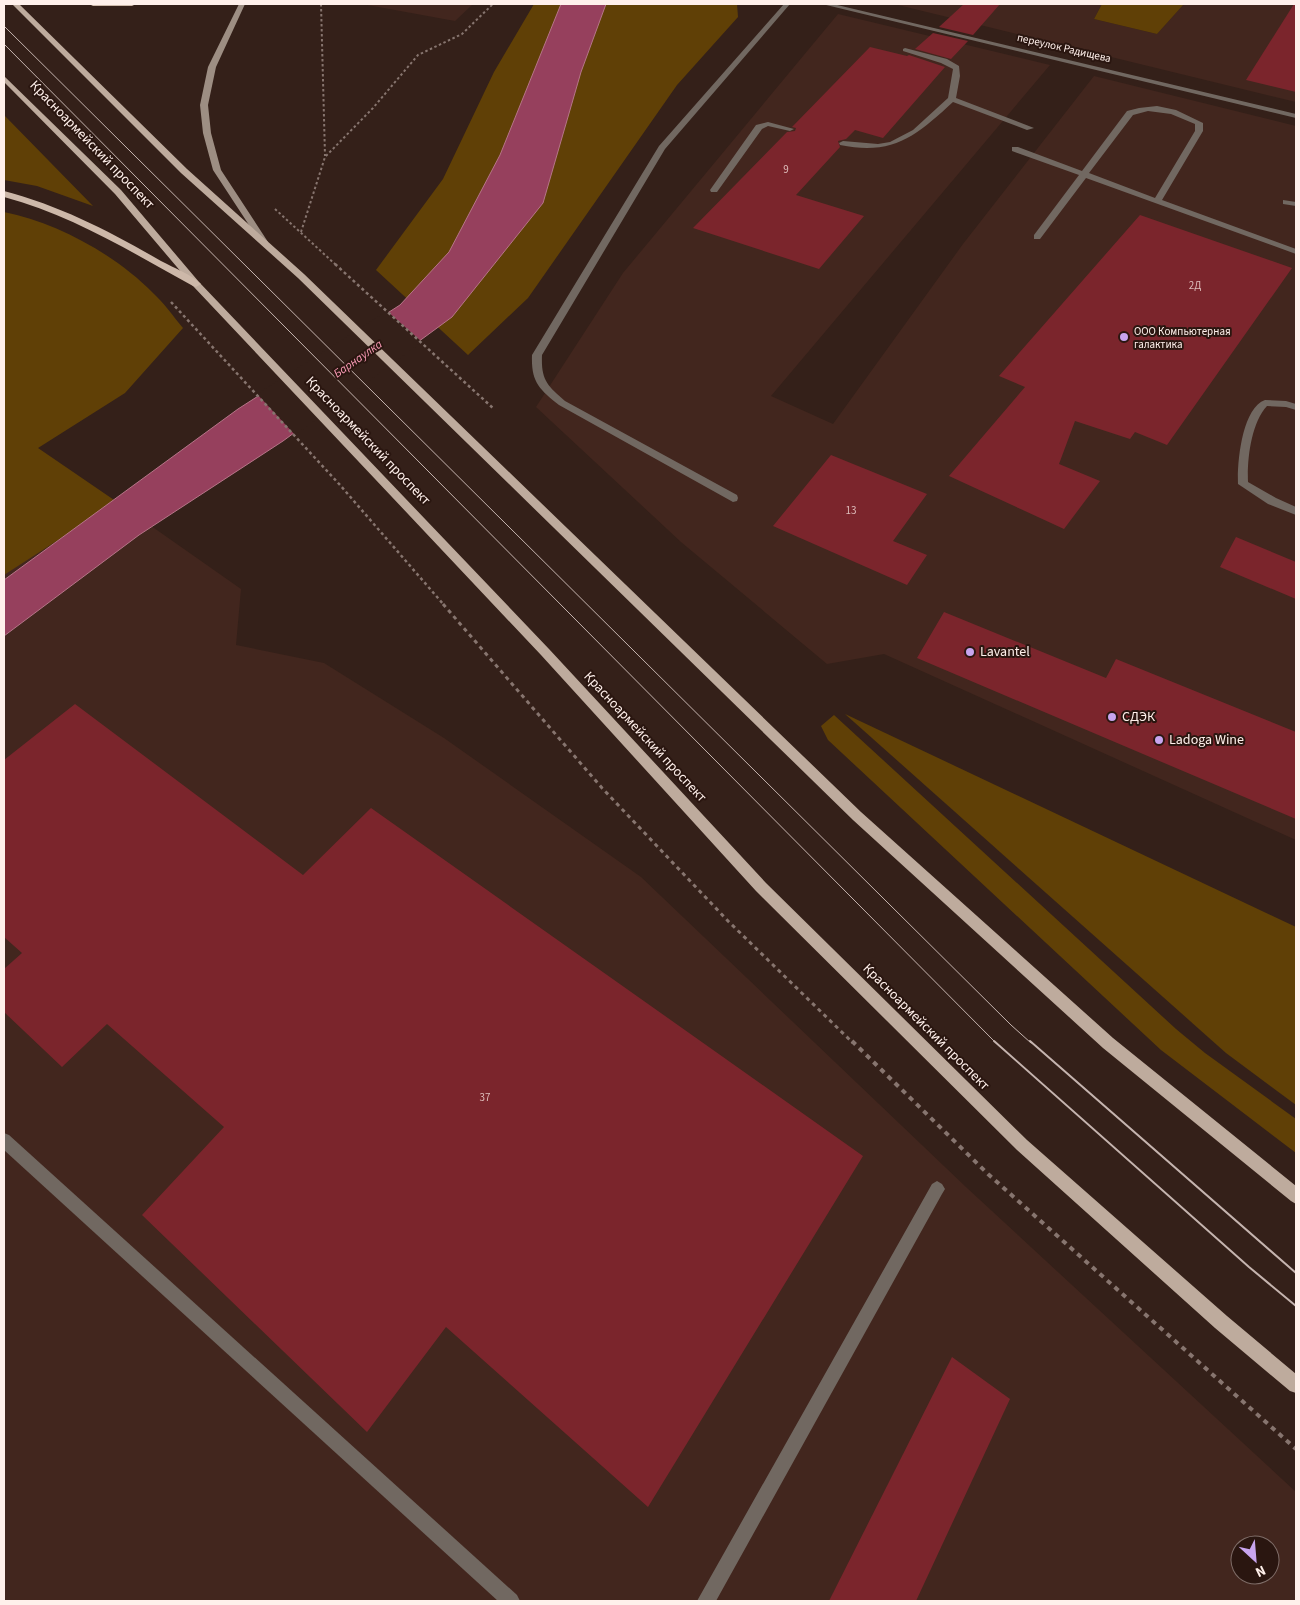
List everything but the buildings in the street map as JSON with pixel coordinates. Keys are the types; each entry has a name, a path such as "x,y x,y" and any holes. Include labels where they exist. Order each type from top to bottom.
{"highway":[{"path":"93,4 132,4"},
{"path":"4,194 26,199 88,225 196,284"}],"main road":[{"path":"15,4 184,171 301,276 458,426 857,816 1108,1043 1296,1196"},
{"path":"242,4 212,67 204,105 207,134 217,170 264,242"},
{"name":"Красноармейский проспект","path":"4,78 118,192 196,284 545,652 762,887 1022,1145 1214,1315 1296,1384"}],"lane":[{"path":"734,498 562,403 543,387 536,372 537,355 662,148 787,4"},
{"name":"переулок Радищева","path":"825,4 1296,116"},
{"path":"905,50 944,61 956,68 957,74 951,88 952,99"},
{"path":"952,99 1030,128"},
{"path":"844,143 862,147 878,147 898,142 915,133 952,99"},
{"path":"1038,237 1130,113 1143,108 1157,107 1185,116 1199,124 1199,131 1157,201"},
{"path":"714,190 759,127 768,124 790,129"},
{"path":"1014,148 1296,252"},
{"path":"1286,202 1296,204"},
{"path":"1296,407 1286,404 1266,403 1255,413 1242,462 1243,484 1272,501 1296,511"},
{"path":"4,1140 511,1601"},
{"path":"706,1601 937,1189"}],"path":[{"path":"301,232 326,157 321,4"},
{"path":"326,157 418,55 462,34 493,4"},
{"path":"334,262 494,409"},
{"path":"190,322 340,485 602,788 728,920 988,1174 1296,1449"}],"shaded area":[{"path":"362,4 473,4 455,21"},
{"path":"534,4 737,4 738,17 677,85 528,298 468,355 376,270 443,179 494,72"},
{"path":"894,4 1102,4 1094,19 1157,34 1184,4 1296,4 1296,102"},
{"path":"1102,4 1184,4 1157,34 1094,19"},
{"path":"838,14 1050,65 771,396 833,424 963,244 1094,76 1296,126 1296,840 884,654 827,664 681,542 536,407 623,273"},
{"path":"4,115 93,206 37,186 4,180"},
{"path":"4,212 24,217 64,232 103,253 138,279 161,301 183,328 125,393 38,448 117,502 4,575"},
{"path":"4,454 117,502 241,589 236,645 324,663 444,738 641,877 967,1188 1296,1492 1296,1601 4,1601"},
{"path":"845,714 1296,927 1296,1105 1226,1053"},
{"path":"834,715 1176,1029 1205,1053 1296,1119 1296,1153 1161,1050 828,740 821,726"}],"water":[{"name":"Барнаулка","path":"561,4 606,4 581,72 543,203 452,317 283,441 139,535 4,636 4,580 238,409 400,305 449,252 500,155"}],"pier":[{"path":"387,311 422,342 295,435 257,394"}],"tram line":[{"path":"4,26 1031,1043"},
{"path":"4,44 994,1041"},
{"path":"994,1041 1249,1267 1296,1306"},
{"path":"1030,1041 1296,1273"}],"place":[{"name":"ООО Компьютерная галактика","path":"1124,337"},
{"name":"Lavantel","path":"970,652"},
{"name":"СДЭК","path":"1112,717"},
{"name":"Ladoga Wine","path":"1159,740"}]}
